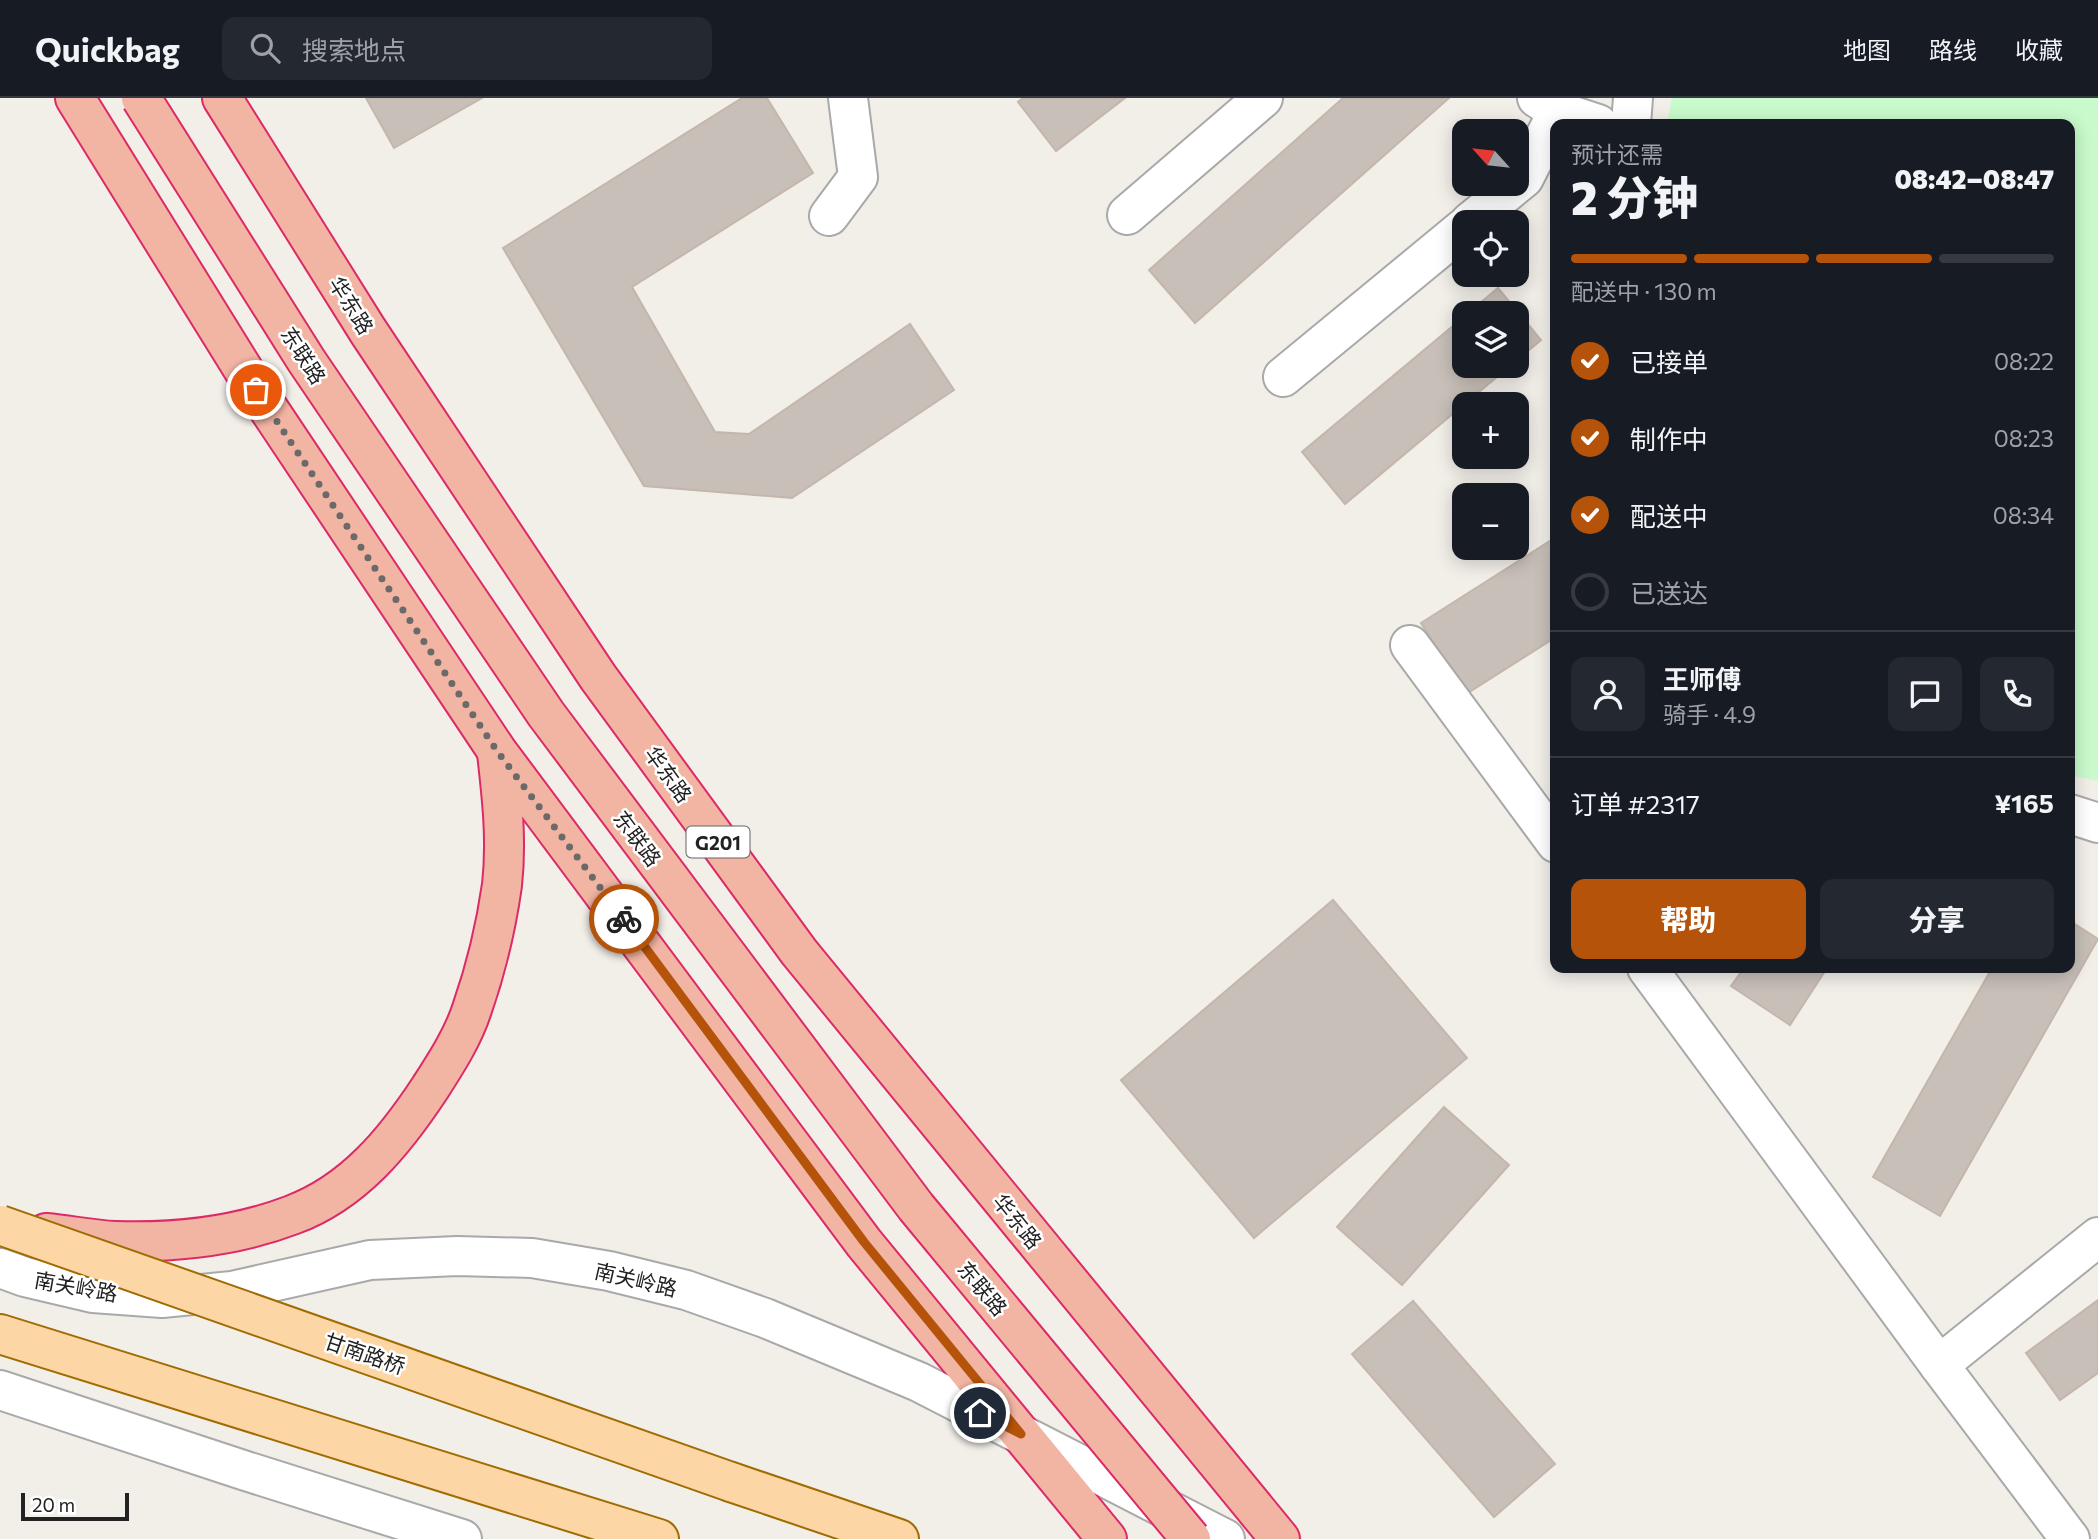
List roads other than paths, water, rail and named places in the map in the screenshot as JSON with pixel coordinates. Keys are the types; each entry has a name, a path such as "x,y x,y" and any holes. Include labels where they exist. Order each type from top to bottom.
{"highway":[{"path":"75,98 256,390 497,751 864,1242 1107,1539"},
{"name":"东联路","path":"141,98 306,360 546,714 748,987 916,1207 1191,1539"},
{"name":"华东路","path":"222,98 368,331 598,677 799,953 1280,1539"},
{"path":"0,1223 42,1232 114,1241 184,1240 242,1229 293,1215 338,1191 377,1159 410,1119 447,1063 472,1011 490,946 502,884 505,824 497,751"}],"main road":[{"name":"甘南路桥","path":"0,1223 899,1539"},
{"path":"0,1335 659,1539"}],"street":[{"path":"829,216 858,177 848,98"},
{"path":"1127,215 1263,98"},
{"path":"1631,119 1633,98"},
{"path":"1485,210 1524,178 1548,105 1585,119"},
{"path":"1283,377 1452,238"},
{"path":"1410,645 1550,835"},
{"path":"2075,816 2098,823"},
{"path":"1651,973 2070,1539"},
{"path":"1939,1365 2098,1237"},
{"name":"南关岭路","path":"0,1268 25,1277 93,1293 162,1297 232,1291 370,1260 457,1256 545,1261 609,1271 686,1290 765,1318 919,1382 1225,1539"},
{"path":"0,1390 462,1539"}]}
